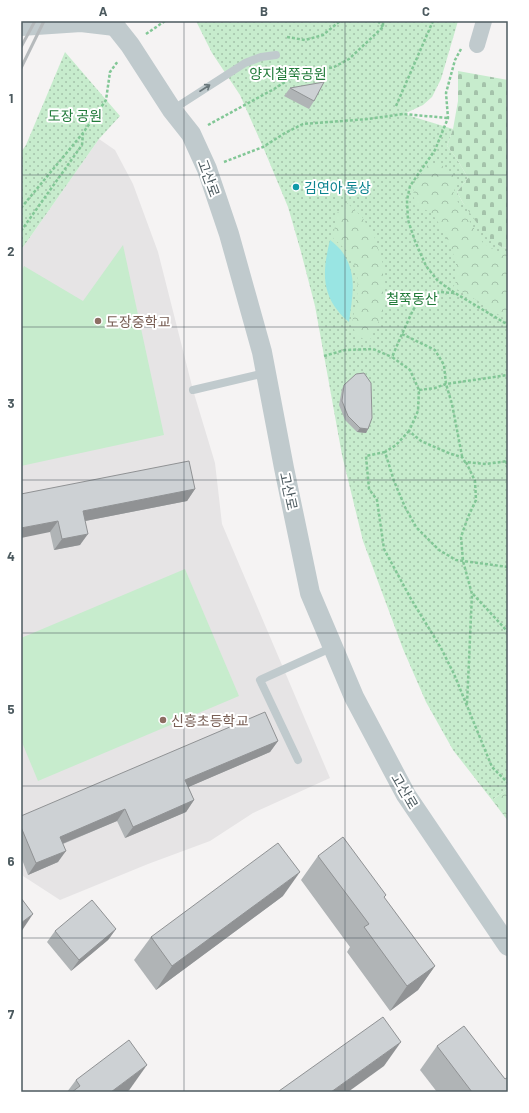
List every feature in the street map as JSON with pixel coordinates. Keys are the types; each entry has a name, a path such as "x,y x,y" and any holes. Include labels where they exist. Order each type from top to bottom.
{"street":[{"path":"477,45 484,21"},
{"path":"21,26 81,22 113,23"},
{"name":"고산로","path":"113,23 130,45 172,110 191,134 207,169 229,234 262,352 310,593 354,697 406,796 508,946"}],"lane":[{"path":"172,110 245,63 261,57 276,55"},
{"path":"193,390 266,372"},
{"path":"298,760 260,680 333,647"}],"path":[{"path":"21,208 83,133 106,100 110,72 130,45 165,21"},
{"path":"287,37 305,40 323,35 340,21"},
{"path":"378,21 383,27"},
{"path":"191,134 274,89 296,75 334,67 349,59 383,27 384,21"},
{"path":"396,106 433,21"},
{"path":"477,45 462,46 455,60 446,93 448,118 435,150 410,186 407,200 408,220 426,266 438,281 505,323 508,327"},
{"path":"207,169 263,147 303,124 403,114 448,118"},
{"path":"21,231 82,145 83,133"},
{"path":"392,357 413,310 422,298 440,292 455,293"},
{"path":"402,334 435,350 444,365 446,384 452,404 462,456 475,481 476,500 461,536 463,561 472,594 467,705"},
{"path":"324,356 345,350 372,349 392,357 410,370 419,390 418,411 409,431 396,445 385,452 366,456 369,489 376,500 384,549 411,599 441,648 454,674 492,766 508,783"},
{"path":"419,390 435,388 446,384 508,375"},
{"path":"409,431 421,441 451,454 462,456"},
{"path":"385,452 394,482 416,527 439,550 456,560 508,568"},
{"path":"465,462 486,464 507,461 508,468"},
{"path":"472,594 508,632"}],"shaded area":[{"path":"99,139 115,150 133,184 158,252 193,390 215,463 222,524 330,778 253,813 210,841 148,864 60,900 23,876 21,873 21,250"}],"green space":[{"name":"철쭉동산","path":"196,21 458,21 441,79 432,97 423,105 404,114 453,129 447,146 457,159 468,178 457,192 463,203 502,247 508,248 508,789 492,800 453,750 426,702 403,649 363,541 342,455 315,306 288,207 240,95 212,53"},
{"name":"도장 공원","path":"65,52 120,116 99,139 21,250 21,152 26,145"},
{"path":"458,71 508,80 508,248 502,247 488,239 457,192 468,178 457,159 447,146 453,129 458,101"},
{"path":"439,163 458,180 453,194 483,243 497,251 508,254 508,321 480,302 453,287 456,280 457,271 452,250 447,239 437,220 431,213 424,209 415,207 413,186 428,164"},
{"path":"347,203 362,217 374,236 383,264 383,312 369,342 356,335 352,324 358,290 357,270 346,250 333,238 337,213"},
{"path":"123,245 164,435 21,466 21,272 24,266 83,301"},
{"path":"185,569 239,696 38,781 21,740 21,638"},
{"path":"508,789 508,821 492,800"}],"water":[{"path":"330,240 342,251 351,270 353,287 349,322 340,314 332,303 328,294 325,268"}],"building":[{"path":"324,82 314,101 290,88"},
{"path":"364,373 371,383 372,418 368,429 360,428 348,416 342,401 344,385 356,374"},
{"path":"189,461 195,489 83,511 88,534 62,539 58,521 21,528 21,494"},
{"path":"265,712 278,741 185,780 194,800 133,827 125,809 60,837 66,851 36,863 21,827 21,816"},
{"path":"343,837 386,895 384,897 435,966 407,986 364,927 369,924 318,856"},
{"path":"278,843 300,872 172,966 151,937"},
{"path":"21,898 33,914 21,923"},
{"path":"92,900 116,929 79,960 55,931"},
{"path":"383,1017 401,1042 331,1092 279,1091"},
{"path":"464,1026 505,1079 508,1077 508,1092 472,1092 437,1046"},
{"path":"129,1040 147,1065 111,1092 72,1092 80,1086 76,1080"}],"railway":[{"path":"21,47 35,21"},
{"path":"21,68 44,21"}],"place":[{"name":"김연아 동상","path":"296,187"},
{"name":"도장중학교","path":"98,321"},
{"name":"신흥초등학교","path":"163,720"}],"park label":[{"name":"양지철쭉공원","path":"288,73"}]}
